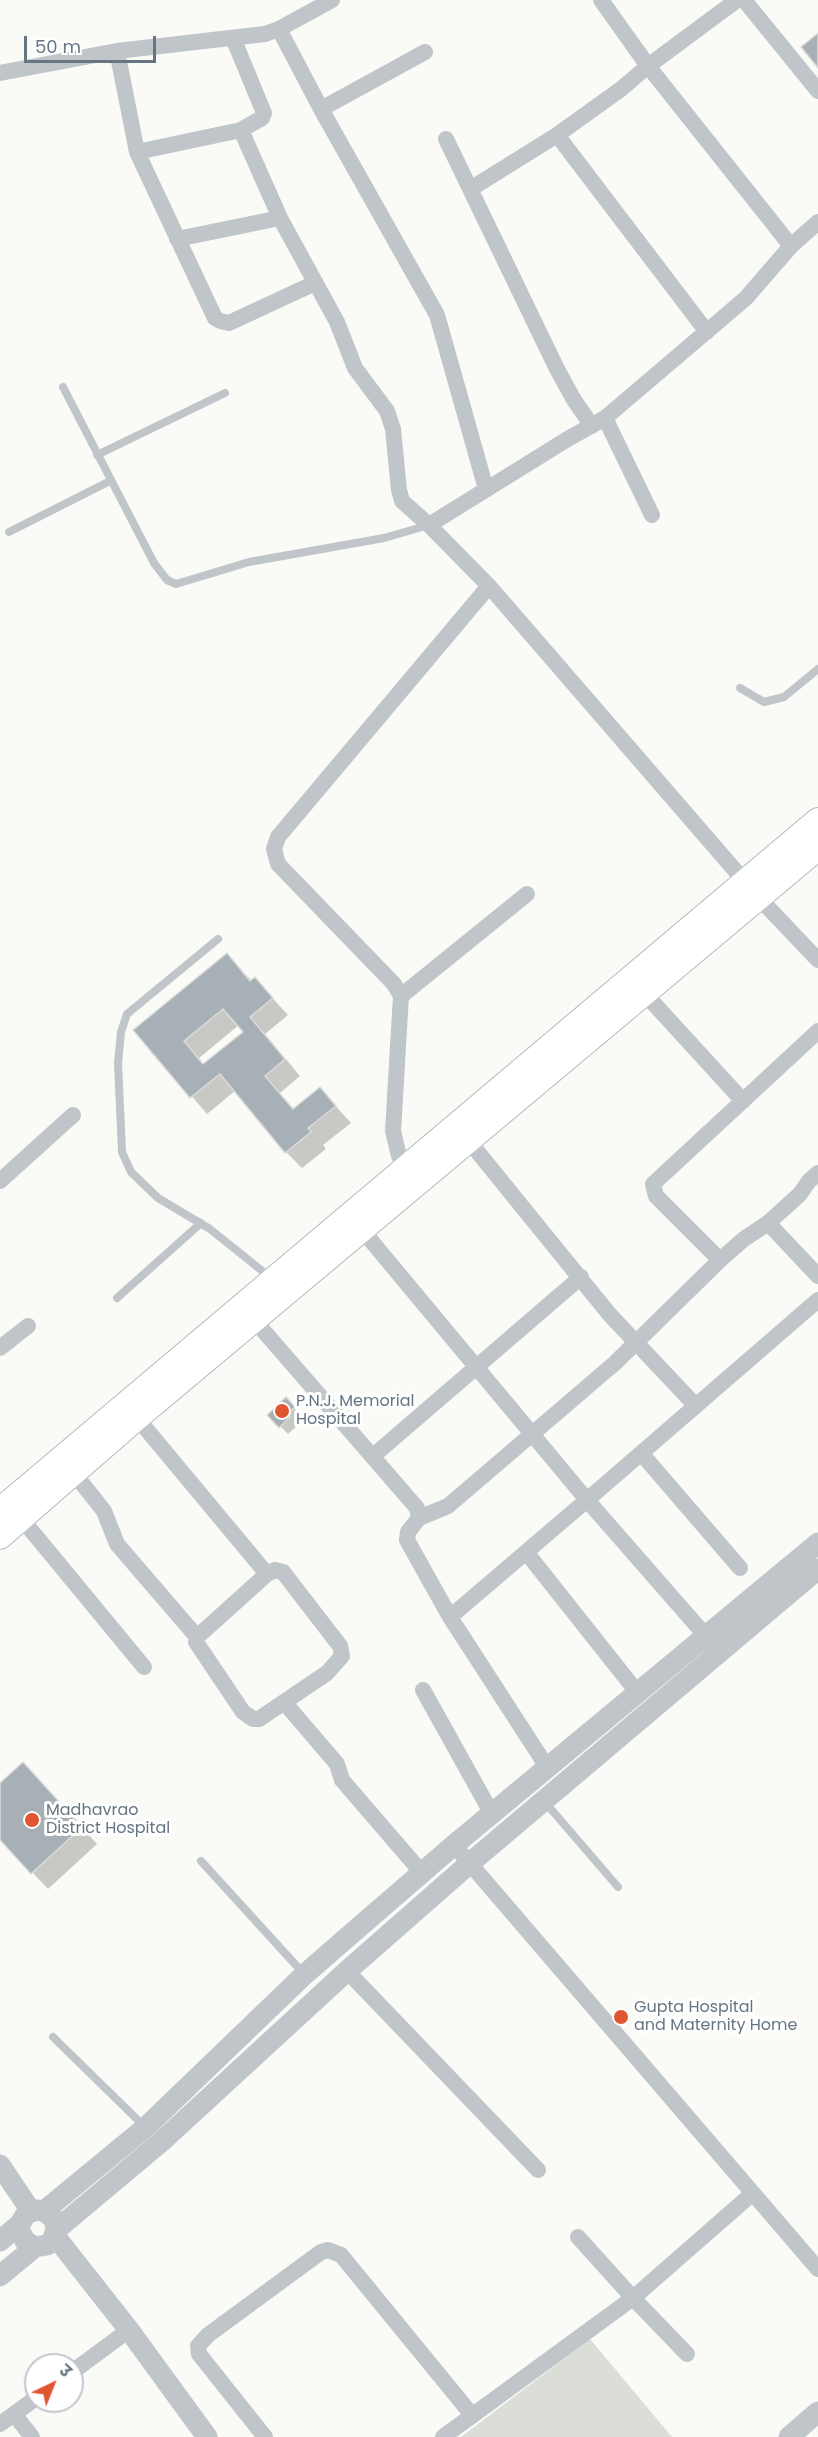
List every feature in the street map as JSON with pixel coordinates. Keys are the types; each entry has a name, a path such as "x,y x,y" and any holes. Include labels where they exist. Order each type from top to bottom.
{"main road":[{"path":"0,1537 7,1507 274,1280 327,1247 363,1231 468,1140 646,994 752,890 818,820"},
{"path":"7,1507 74,1472 255,1321 408,1168 752,890 818,848"}],"street":[{"path":"0,73 117,51 265,34 279,29 332,0"},
{"path":"601,0 648,66 791,246"},
{"path":"472,188 557,135 737,0"},
{"path":"744,0 818,91"},
{"path":"279,29 321,109 437,315 486,489"},
{"path":"137,152 241,130 262,118 264,113 233,38"},
{"path":"117,51 137,152 205,301 215,318 229,323 315,283"},
{"path":"321,109 425,52"},
{"path":"241,130 280,218 337,322 355,368 387,411 393,429 402,501 489,586 752,890 818,960"},
{"path":"557,135 707,332"},
{"path":"446,139 472,188 557,369 574,400 599,422 652,515"},
{"path":"177,239 280,218"},
{"path":"429,525 599,422 746,298 791,246 818,222"},
{"path":"408,1168 399,1156 393,1131 401,996 394,984 278,864 274,849 278,837 489,586"},
{"path":"401,996 528,894"},
{"path":"646,994 743,1101"},
{"path":"720,1260 656,1196 654,1184 818,1031"},
{"path":"0,1181 73,1115"},
{"path":"468,1140 610,1315 696,1406"},
{"path":"548,1767 450,1617 407,1540 408,1532 419,1518 448,1506 532,1435 637,1342 720,1260 744,1239 768,1223 800,1194 818,1173"},
{"path":"768,1223 818,1276"},
{"path":"363,1231 586,1500 705,1635"},
{"path":"373,1456 581,1277"},
{"path":"450,1617 818,1300"},
{"path":"255,1321 417,1508 419,1518"},
{"path":"0,1348 28,1326"},
{"path":"137,1418 267,1574"},
{"path":"641,1454 740,1568"},
{"path":"74,1472 104,1511 117,1544 197,1637"},
{"path":"7,1507 144,1667"},
{"path":"0,2241 146,2127 304,1975 454,1845 818,1543"},
{"path":"526,1552 637,1692"},
{"path":"0,2276 35,2247 47,2244 55,2233 161,2142 347,1971 470,1863 818,1569"},
{"path":"275,1570 283,1572 342,1651 339,1661 327,1673 259,1719 253,1719 248,1716 196,1642 197,1637 267,1574 275,1570"},
{"path":"423,1690 492,1814"},
{"path":"284,1702 337,1764 342,1780 423,1874"},
{"path":"454,1845 818,2269"},
{"path":"347,1971 538,2170"},
{"path":"0,2165 32,2216"},
{"path":"443,2437 633,2298 753,2193"},
{"path":"32,2216 53,2218 55,2233 207,2437"},
{"path":"32,2216 20,2231 25,2241 35,2247"},
{"path":"578,2237 687,2354"},
{"path":"265,2437 199,2354 198,2346 227,2321 321,2252 328,2250 341,2255 472,2415"},
{"path":"84,2363 129,2330"},
{"path":"24,2407 7,2419 32,2437"},
{"path":"789,2437 818,2412"}],"lane":[{"path":"63,387 161,575 176,584 249,562 384,538 429,525"},
{"path":"97,454 225,393"},
{"path":"9,532 110,480"},
{"path":"740,688 764,702 784,697 818,669"},
{"path":"218,939 127,1014 121,1032 118,1063 122,1152 130,1172 158,1198 201,1223 274,1280"},
{"path":"117,1298 201,1223"},
{"path":"544,1801 618,1887"},
{"path":"201,1861 304,1975"},
{"path":"53,2037 146,2127"}],"shaded area":[{"path":"590,2339 672,2437 461,2437"}],"building":[{"path":"818,33 818,68 801,47"},
{"path":"227,953 250,981 255,977 273,998 250,1017 285,1059 265,1076 293,1109 320,1087 336,1106 308,1128 311,1132 285,1153 220,1074 190,1098 133,1030","holes":["223,1009 243,1032 203,1064 184,1041"]},
{"path":"286,1397 295,1407 288,1414 290,1417 279,1428 267,1415"},
{"path":"23,1762 82,1827 31,1874 0,1840 0,1783"}],"place":[{"name":"P.N.J. Memorial Hospital","path":"282,1411"},
{"name":"Madhavrao District Hospital","path":"32,1820"},
{"name":"Gupta Hospital and Maternity Home","path":"621,2017"}]}
